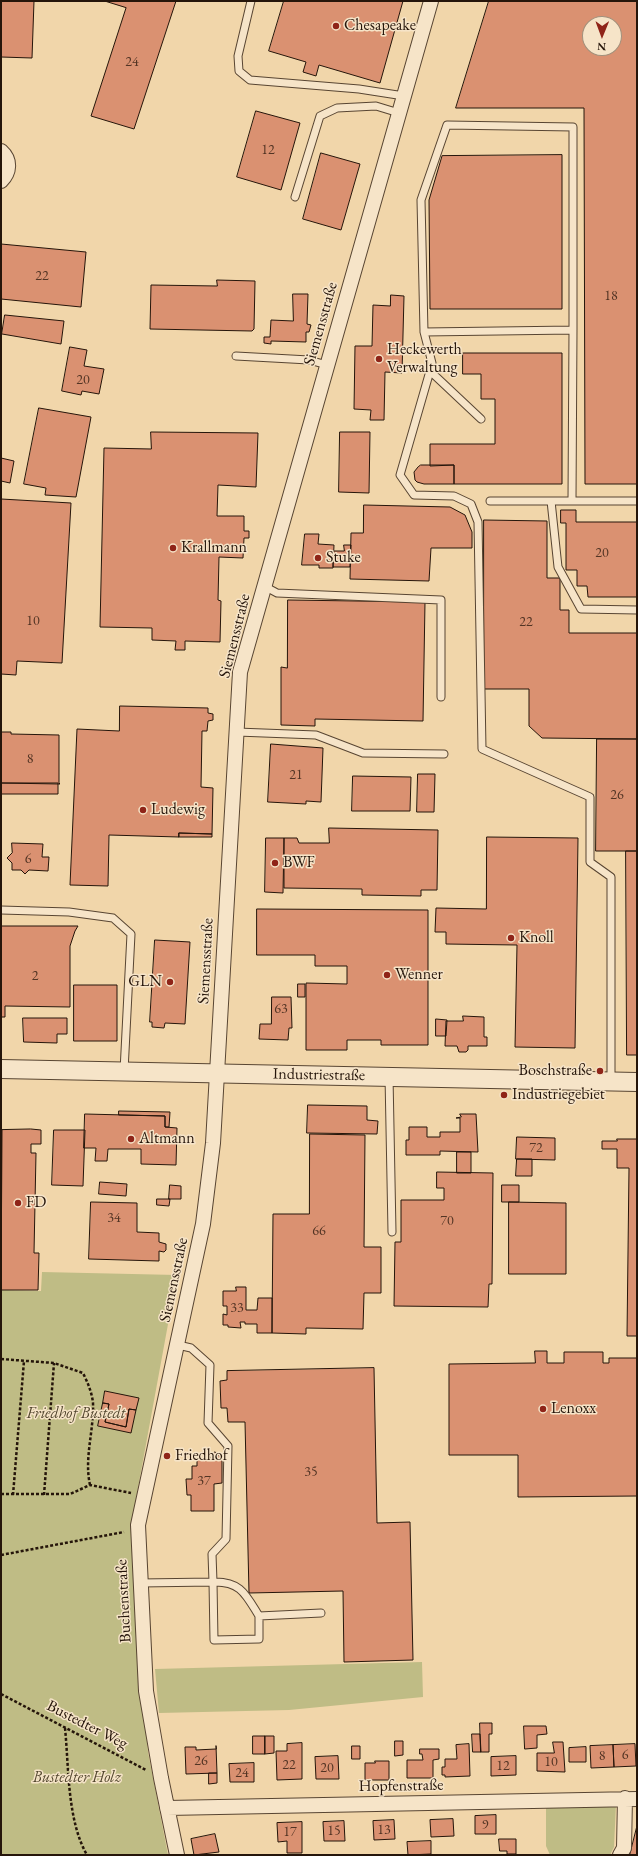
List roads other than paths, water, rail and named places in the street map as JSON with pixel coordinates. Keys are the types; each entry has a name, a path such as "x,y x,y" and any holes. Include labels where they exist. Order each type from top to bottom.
{"street":[{"name":"Siemensstraße","path":"178,1346 203,1224 213,1143 240,672 431,1"},
{"path":"1,151 6,158 8,167 5,177 1,182"},
{"name":"Industriestraße","path":"1,1069 637,1082"},
{"name":"Buchenstraße","path":"177,1855 161,1778 146,1691 138,1529 178,1346"},
{"path":"620,1855 624,1848 631,1798"},
{"name":"Hopfenstraße","path":"167,1808 631,1798"}],"lane":[{"path":"251,1 238,56 239,72 250,80 359,89 404,96"},
{"path":"296,197 320,116 337,108 376,106 399,113"},
{"path":"572,500 574,330 573,127 447,125 421,200 424,332 432,363 400,475 414,496 454,496 471,504 478,522 482,749 590,797 590,862 610,877 612,1082"},
{"path":"424,332 574,330"},
{"path":"236,356 309,360 327,365"},
{"path":"430,370 481,419"},
{"path":"490,501 637,501"},
{"path":"551,501 558,567 581,609 637,610"},
{"path":"264,586 277,593 440,600 441,697"},
{"path":"237,732 316,735 363,753 444,754"},
{"path":"1,910 69,912 113,918 131,934 124,1071"},
{"path":"389,1076 392,1232"},
{"path":"140,1583 213,1582 225,1582 243,1591 259,1616 259,1639 214,1640 213,1582 212,1554 226,1538 228,1446 208,1423 210,1365 191,1348 178,1346"},
{"path":"259,1616 321,1613"}],"place":[{"name":"Chesapeake","path":"336,26"},
{"name":"Heckewerth Verwaltung","path":"379,359"},
{"name":"Krallmann","path":"173,548"},
{"name":"Stuke","path":"318,558"},
{"name":"Ludewig","path":"143,810"},
{"name":"BWF","path":"275,863"},
{"name":"Knoll","path":"511,938"},
{"name":"Wenner","path":"387,975"},
{"name":"GLN","path":"170,982"},
{"name":"Boschstraße","path":"600,1071"},
{"name":"Industriegebiet","path":"504,1095"},
{"name":"Altmann","path":"131,1139"},
{"name":"FD","path":"18,1203"},
{"name":"Lenoxx","path":"543,1409"},
{"name":"Friedhof","path":"167,1456"}],"park label":[{"name":"Friedhof Bustedt","path":"76,1414"},
{"name":"Bustedter Holz","path":"77,1778"}]}
